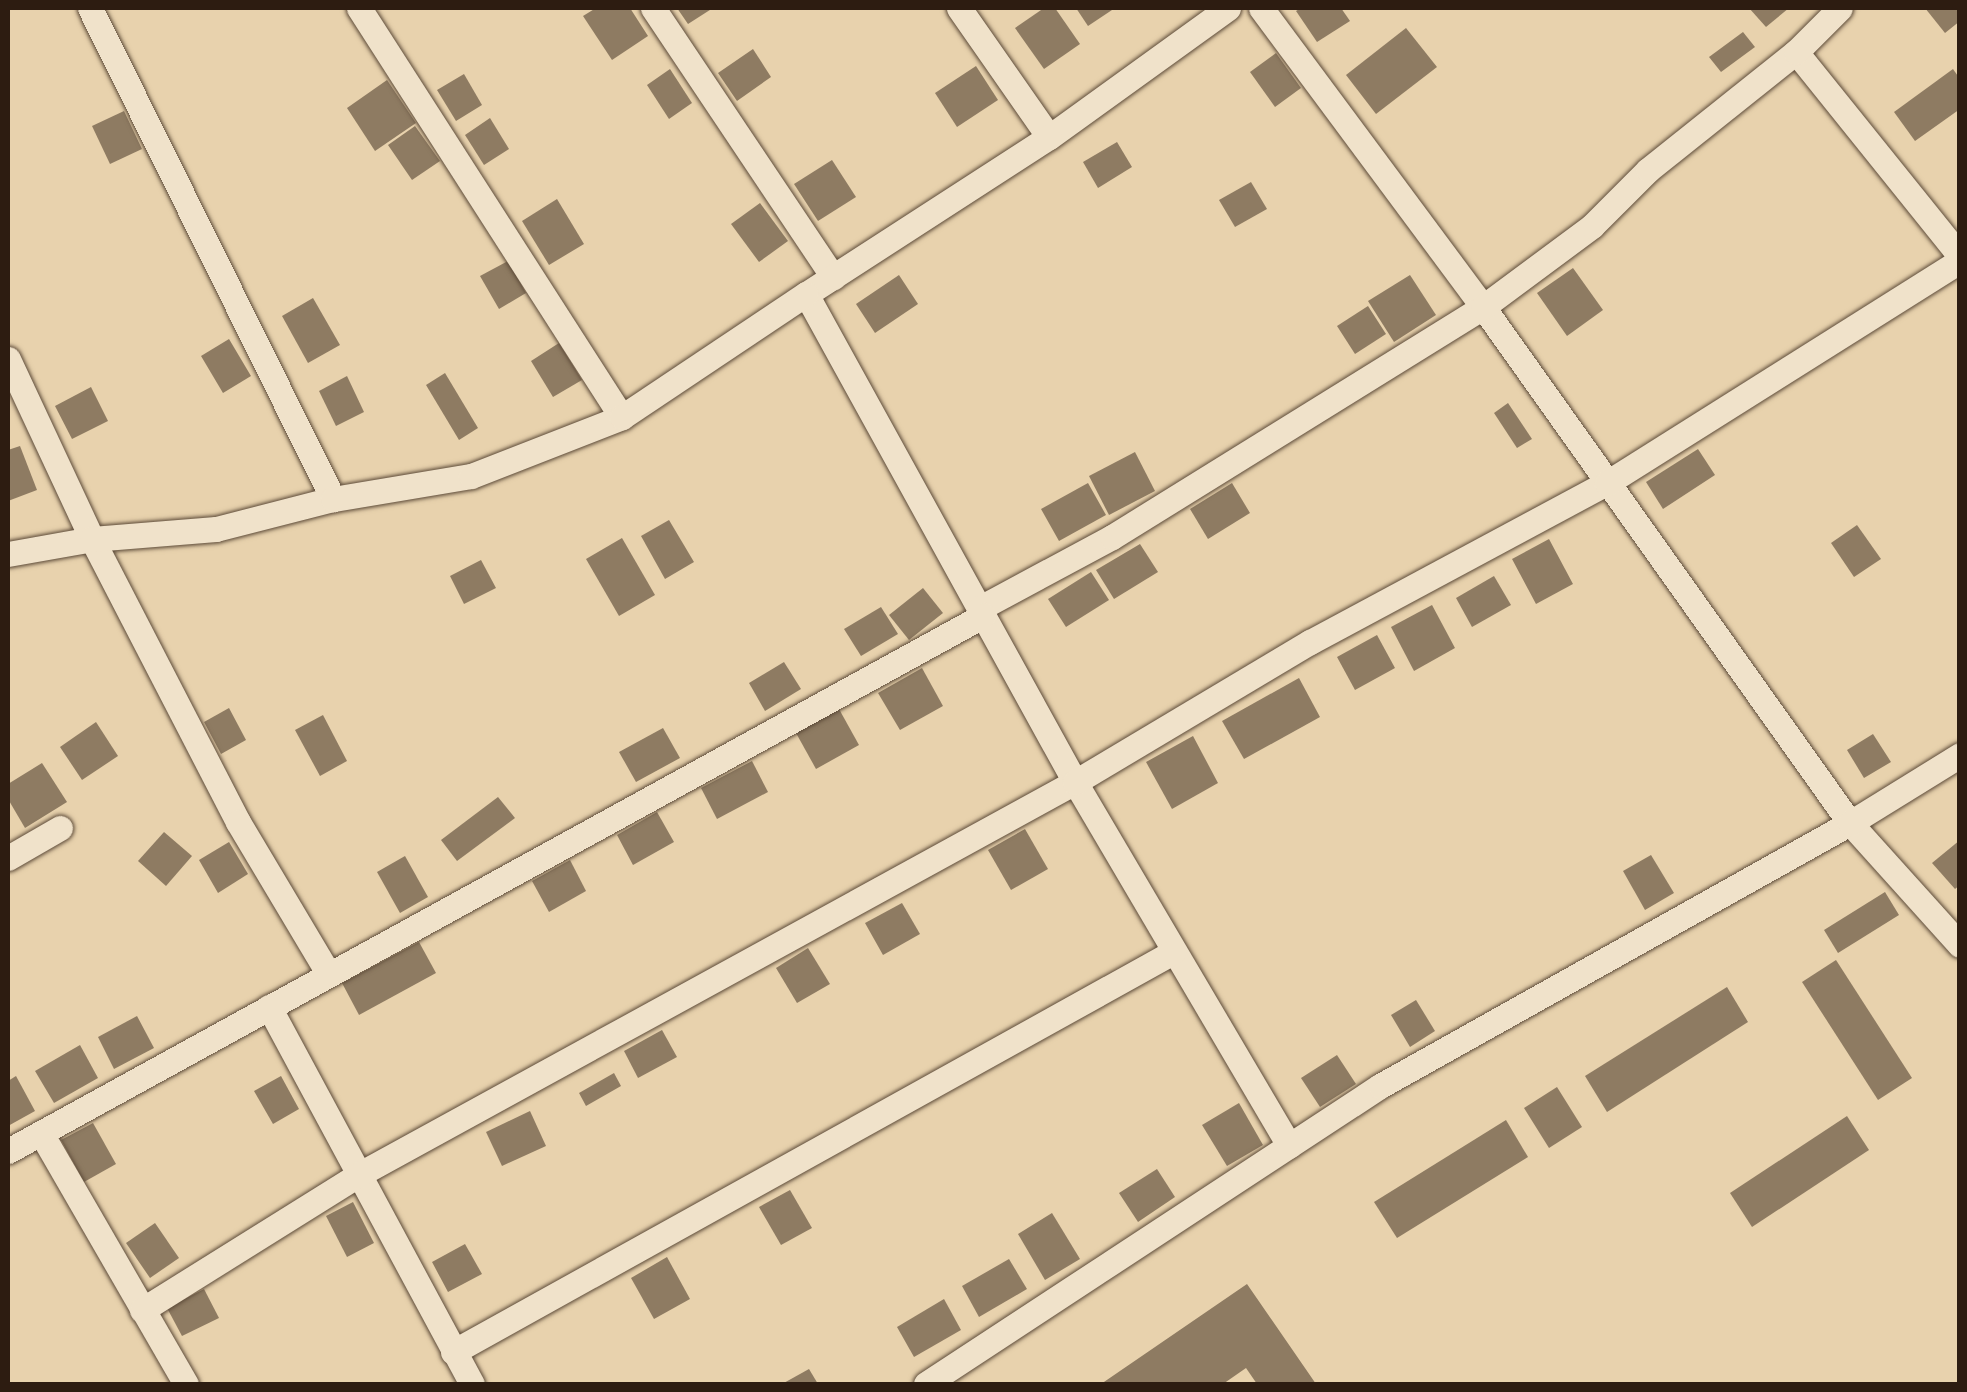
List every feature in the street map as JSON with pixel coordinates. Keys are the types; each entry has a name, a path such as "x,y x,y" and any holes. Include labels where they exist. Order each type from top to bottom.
{"street":[{"path":"90,8 333,499"},
{"path":"359,8 622,418"},
{"path":"653,8 833,277"},
{"path":"959,8 1049,136"},
{"path":"8,554 92,540 216,529 333,499 472,476 622,418 1049,136 1228,8"},
{"path":"1261,8 1482,306 1850,822 1960,945"},
{"path":"8,1151 1112,537 1220,465 1482,306 1592,226 1648,170 1796,52 1840,8"},
{"path":"142,1310 358,1175 1075,782 1310,642 1607,483 1960,258 1796,52"},
{"path":"806,294 1075,782 1289,1146"},
{"path":"8,359 92,540 238,822 328,973"},
{"path":"926,1384 1380,1086 1850,822 1960,755"},
{"path":"8,858 60,828"},
{"path":"453,1352 1174,952"},
{"path":"270,1007 472,1384"},
{"path":"41,1132 186,1384"}],"building":[{"path":"596,8 630,8 648,36 612,60 583,16"},
{"path":"677,8 713,8 688,24"},
{"path":"1044,8 1055,8 1080,44 1044,69 1015,28"},
{"path":"1076,8 1115,8 1088,26"},
{"path":"1341,8 1350,21 1317,42 1296,11"},
{"path":"1749,8 1789,8 1766,27"},
{"path":"1925,8 1960,8 1960,21 1945,33"},
{"path":"1406,28 1437,67 1376,114 1346,75"},
{"path":"1743,32 1755,47 1721,72 1709,57"},
{"path":"753,49 771,77 737,101 718,73"},
{"path":"1276,53 1301,88 1275,107 1250,72"},
{"path":"976,66 998,100 957,127 935,93"},
{"path":"670,69 692,103 669,119 647,85"},
{"path":"1953,69 1960,79 1960,109 1915,141 1894,112"},
{"path":"464,74 482,105 456,121 437,90"},
{"path":"387,80 416,123 375,151 347,108"},
{"path":"124,111 142,149 110,164 92,126"},
{"path":"490,118 509,149 484,165 465,135"},
{"path":"415,126 440,161 412,180 388,145"},
{"path":"1117,142 1132,167 1098,188 1083,162"},
{"path":"832,160 856,197 818,221 794,184"},
{"path":"1251,182 1267,209 1235,227 1219,200"},
{"path":"557,199 584,244 549,265 522,221"},
{"path":"760,203 788,241 759,262 731,224"},
{"path":"508,261 526,293 499,309 480,276"},
{"path":"1573,268 1603,310 1567,336 1537,293"},
{"path":"899,275 918,304 875,333 856,304"},
{"path":"1410,275 1436,315 1394,342 1368,301"},
{"path":"313,298 340,345 308,363 282,316"},
{"path":"1368,306 1386,334 1355,354 1337,326"},
{"path":"229,339 251,376 223,393 201,356"},
{"path":"559,343 582,380 553,397 531,361"},
{"path":"445,373 478,428 459,440 426,385"},
{"path":"347,376 364,412 336,426 319,391"},
{"path":"91,387 108,421 72,439 55,406"},
{"path":"1508,403 1532,439 1517,448 1494,413"},
{"path":"20,446 37,490 8,501 8,450"},
{"path":"1698,449 1715,475 1663,509 1646,482"},
{"path":"1135,452 1155,491 1109,515 1089,476"},
{"path":"1088,483 1106,515 1059,541 1041,509"},
{"path":"1232,483 1250,513 1208,539 1190,509"},
{"path":"669,520 694,562 665,579 641,536"},
{"path":"1857,525 1881,559 1854,577 1831,543"},
{"path":"622,538 655,595 619,616 586,559"},
{"path":"1549,539 1573,584 1536,604 1512,559"},
{"path":"1140,544 1158,572 1114,599 1096,570"},
{"path":"481,560 496,588 464,604 450,576"},
{"path":"1091,572 1109,600 1066,627 1048,599"},
{"path":"1494,576 1511,605 1472,627 1456,598"},
{"path":"923,588 943,613 909,640 889,615"},
{"path":"1432,605 1455,648 1414,671 1391,627"},
{"path":"881,607 898,634 861,656 844,629"},
{"path":"1377,635 1395,668 1355,690 1337,657"},
{"path":"784,662 801,689 765,711 749,683"},
{"path":"922,668 943,706 900,730 878,693"},
{"path":"1299,678 1320,717 1244,759 1222,721"},
{"path":"229,708 246,740 221,754 204,722"},
{"path":"839,709 859,745 816,769 796,733"},
{"path":"323,715 347,761 320,776 295,730"},
{"path":"96,722 118,756 82,780 60,747"},
{"path":"663,728 680,758 636,782 619,752"},
{"path":"1873,734 1891,762 1864,778 1847,750"},
{"path":"1193,736 1218,783 1172,809 1146,762"},
{"path":"752,761 768,792 717,819 701,788"},
{"path":"42,763 67,802 25,828 8,799 8,784"},
{"path":"498,797 515,818 457,861 441,840"},
{"path":"657,812 674,842 633,865 617,835"},
{"path":"1025,829 1048,869 1011,890 988,850"},
{"path":"164,832 192,856 166,886 138,861"},
{"path":"1960,840 1960,885 1955,889 1932,863"},
{"path":"229,842 248,874 218,893 199,860"},
{"path":"1651,855 1674,893 1645,910 1623,871"},
{"path":"405,856 428,897 400,913 377,872"},
{"path":"570,860 586,891 549,912 532,881"},
{"path":"1885,892 1899,915 1838,953 1824,930"},
{"path":"902,903 920,934 883,955 865,923"},
{"path":"419,942 436,973 359,1015 342,983"},
{"path":"808,948 830,984 797,1003 776,968"},
{"path":"1836,960 1912,1078 1878,1100 1802,982"},
{"path":"1727,987 1748,1022 1607,1112 1585,1076"},
{"path":"1416,1000 1435,1031 1410,1047 1391,1015"},
{"path":"137,1016 154,1048 114,1069 98,1037"},
{"path":"662,1030 677,1057 638,1078 624,1051"},
{"path":"80,1045 98,1078 54,1103 35,1071"},
{"path":"1337,1055 1356,1084 1320,1107 1301,1078"},
{"path":"614,1073 621,1086 586,1106 579,1093"},
{"path":"16,1076 35,1111 8,1126 8,1081"},
{"path":"281,1076 299,1109 273,1124 254,1091"},
{"path":"1557,1087 1582,1127 1549,1148 1524,1108"},
{"path":"1239,1103 1263,1145 1227,1166 1202,1125"},
{"path":"530,1111 546,1146 502,1166 486,1132"},
{"path":"1847,1116 1869,1150 1752,1227 1730,1193"},
{"path":"1506,1120 1528,1157 1397,1238 1374,1202"},
{"path":"93,1123 116,1164 84,1182 61,1140"},
{"path":"1157,1169 1175,1197 1138,1222 1119,1193"},
{"path":"790,1190 812,1228 781,1245 759,1207"},
{"path":"353,1202 374,1243 347,1257 326,1216"},
{"path":"1052,1213 1080,1259 1045,1280 1018,1234"},
{"path":"155,1223 179,1258 150,1278 126,1243"},
{"path":"465,1244 482,1274 448,1292 432,1262"},
{"path":"667,1257 690,1299 654,1319 631,1278"},
{"path":"1009,1259 1027,1289 979,1317 962,1286"},
{"path":"1247,1284 1316,1384 1257,1384 1246,1368 1223,1384 1101,1384"},
{"path":"204,1289 219,1318 182,1336 167,1308"},
{"path":"944,1299 961,1330 914,1357 897,1327"},
{"path":"809,1369 818,1384 782,1384"}]}
